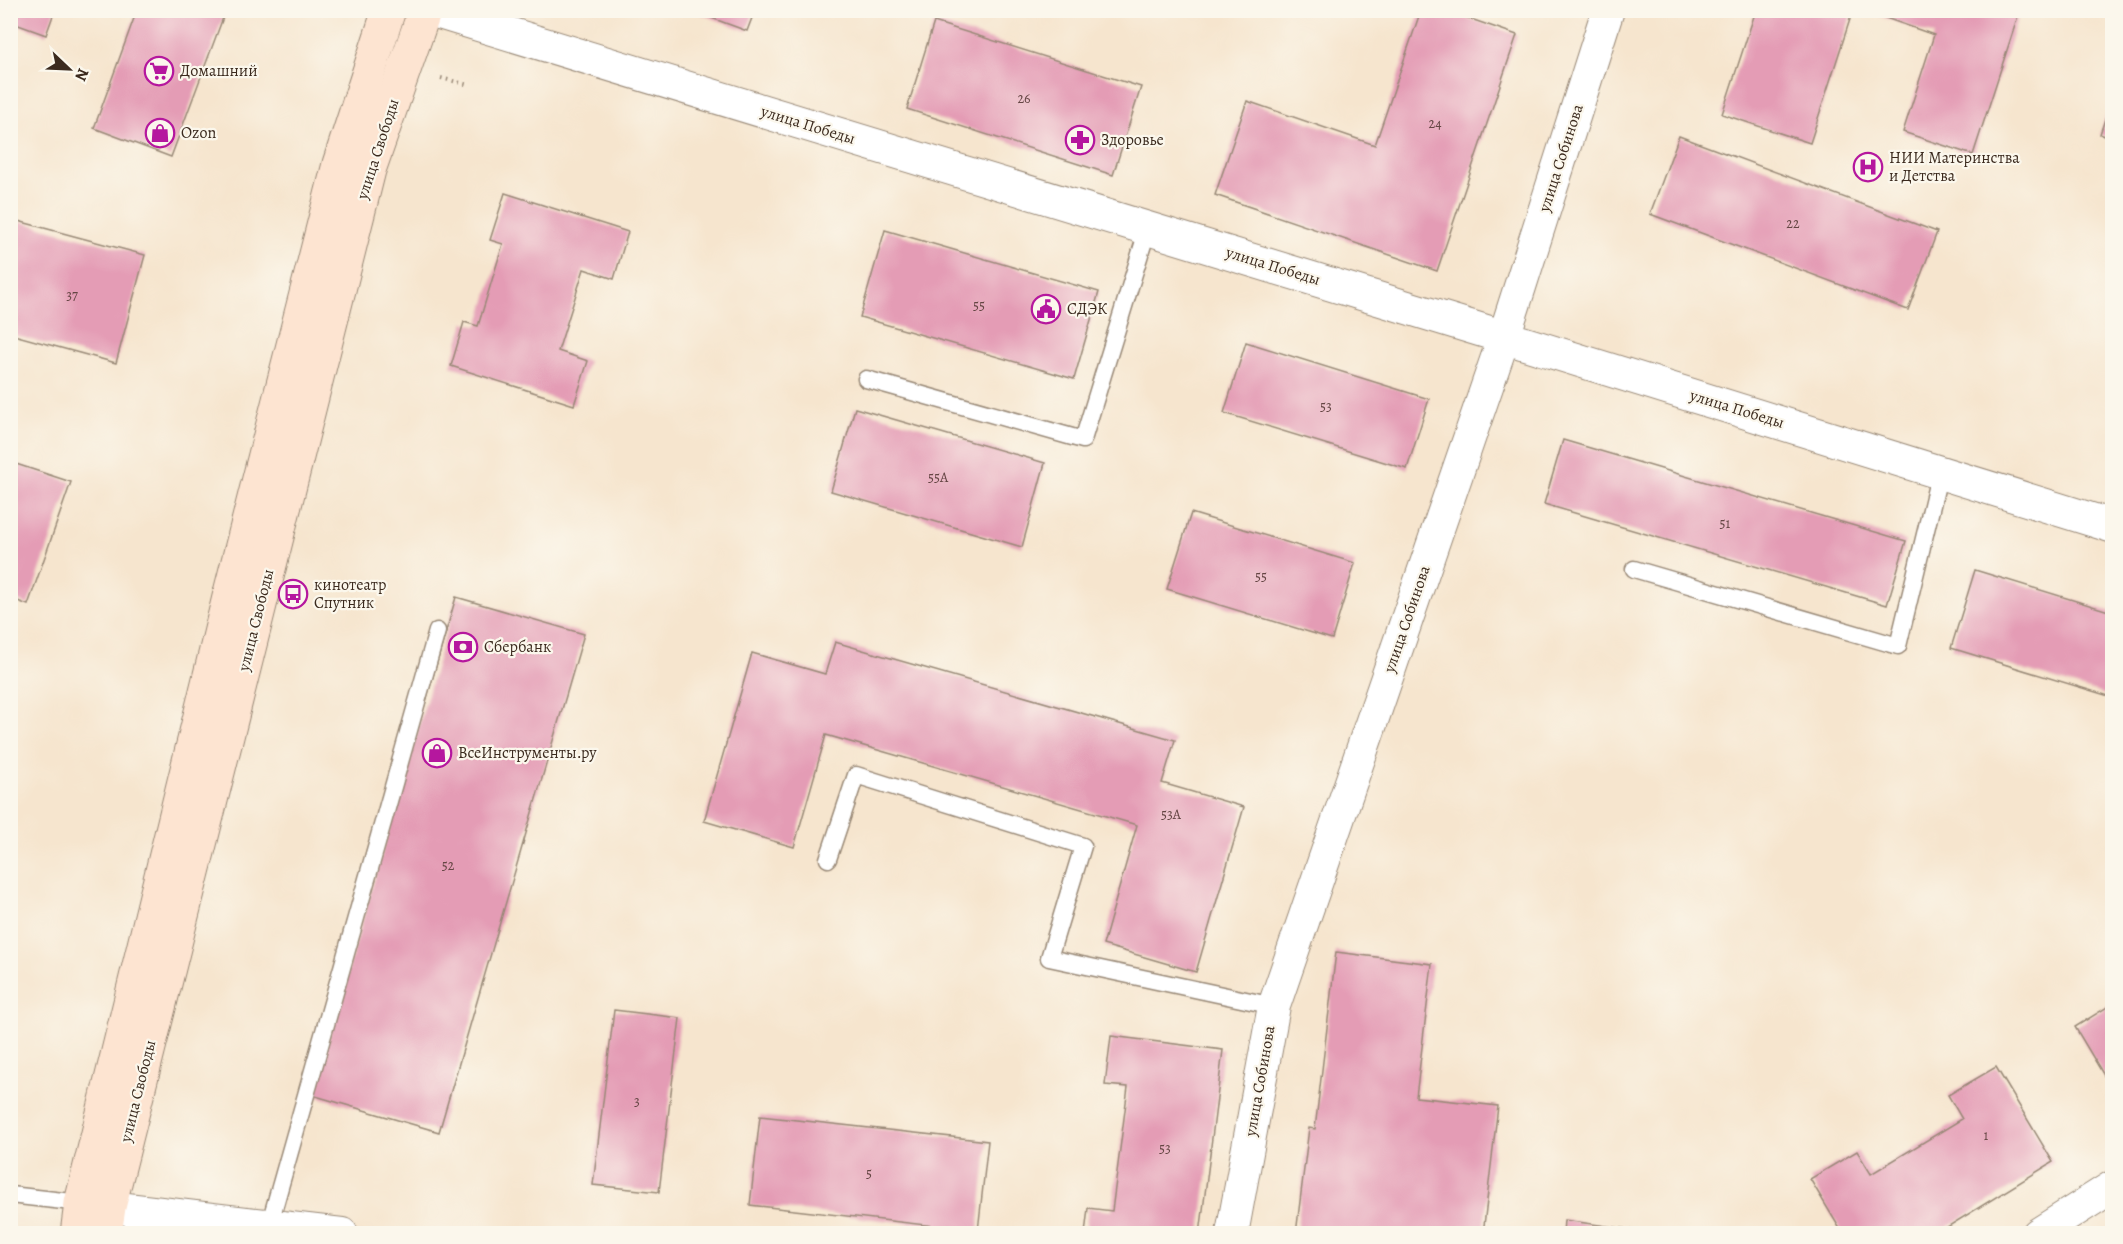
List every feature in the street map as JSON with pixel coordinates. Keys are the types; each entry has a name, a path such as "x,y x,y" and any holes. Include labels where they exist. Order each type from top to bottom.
{"main road":[{"name":"улица Свободы","path":"93,1219 231,589 336,176 389,10"},
{"name":"улица Свободы","path":"93,1219 369,170 425,10"}],"street":[{"name":"улица Победы","path":"431,10 1504,337 2112,526"},
{"name":"улица Собинова","path":"1232,1233 1274,1006 1504,337 1608,10"},
{"path":"2038,1233 2112,1187"},
{"path":"93,1219 269,1226 342,1233"}],"lane":[{"path":"866,379 1083,440 1148,228"},
{"path":"1634,569 1898,646 1940,472"},
{"path":"269,1226 437,631"},
{"path":"828,859 856,775 1083,846 1049,958 1274,1006"},
{"path":"10,1195 93,1219"}],"path":[{"path":"441,78 469,85"}],"building":[{"path":"10,10 55,10 46,35 10,22"},
{"name":"Домашний","path":"137,10 213,10 224,15 171,157 94,128"},
{"path":"690,10 755,10 747,31"},
{"path":"1421,10 1445,10 1517,35 1437,271 1215,195 1247,101 1375,145"},
{"path":"1756,10 1853,10 1810,143 1722,114"},
{"path":"1863,10 2020,10 1973,155 1903,132 1934,35"},
{"path":"934,22 1141,87 1113,175 907,109"},
{"path":"2112,98 2112,139 2100,134"},
{"path":"1679,136 1937,232 1908,310 1650,214"},
{"path":"505,193 628,232 614,279 584,269 558,351 588,361 574,405 451,366 464,322 478,326 503,244 490,240"},
{"path":"18,221 145,255 116,363 10,334 10,248"},
{"path":"885,230 1099,292 1074,379 860,317"},
{"path":"1246,342 1429,399 1407,469 1224,413"},
{"path":"855,408 1045,463 1022,547 831,491"},
{"path":"1563,440 1906,541 1887,605 1544,504"},
{"path":"10,462 71,482 28,605 10,598"},
{"path":"1191,513 1355,563 1332,639 1167,589"},
{"path":"1975,570 2112,612 2112,697 1951,648"},
{"path":"456,597 584,634 439,1132 312,1095"},
{"path":"835,642 1175,740 1162,783 1244,807 1196,972 1103,945 1137,825 826,735 794,847 704,821 752,653 825,674"},
{"path":"1336,952 1432,964 1416,1097 1498,1106 1483,1234 1296,1234 1309,1128 1315,1129"},
{"path":"2112,1004 2112,1089 2075,1027"},
{"path":"614,1010 680,1018 659,1192 593,1185"},
{"path":"1111,1036 1223,1050 1200,1234 1085,1234 1088,1208 1112,1211 1128,1087 1105,1085"},
{"path":"1996,1067 2053,1162 1936,1234 1843,1234 1810,1179 1857,1151 1871,1174 1962,1119 1948,1095"},
{"path":"760,1116 988,1141 978,1231 750,1205"},
{"path":"1564,1220 1648,1232 1648,1234 1563,1234"}],"place":[{"name":"Домашний","path":"159,71"},
{"name":"Ozon","path":"160,133"},
{"name":"Здоровье","path":"1080,140"},
{"name":"НИИ Материнства и Детства","path":"1868,167"},
{"name":"СДЭК","path":"1046,309"},
{"name":"кинотеатр Спутник","path":"293,594"},
{"name":"Сбербанк","path":"463,647"},
{"name":"ВсеИнструменты.ру","path":"437,753"}]}
